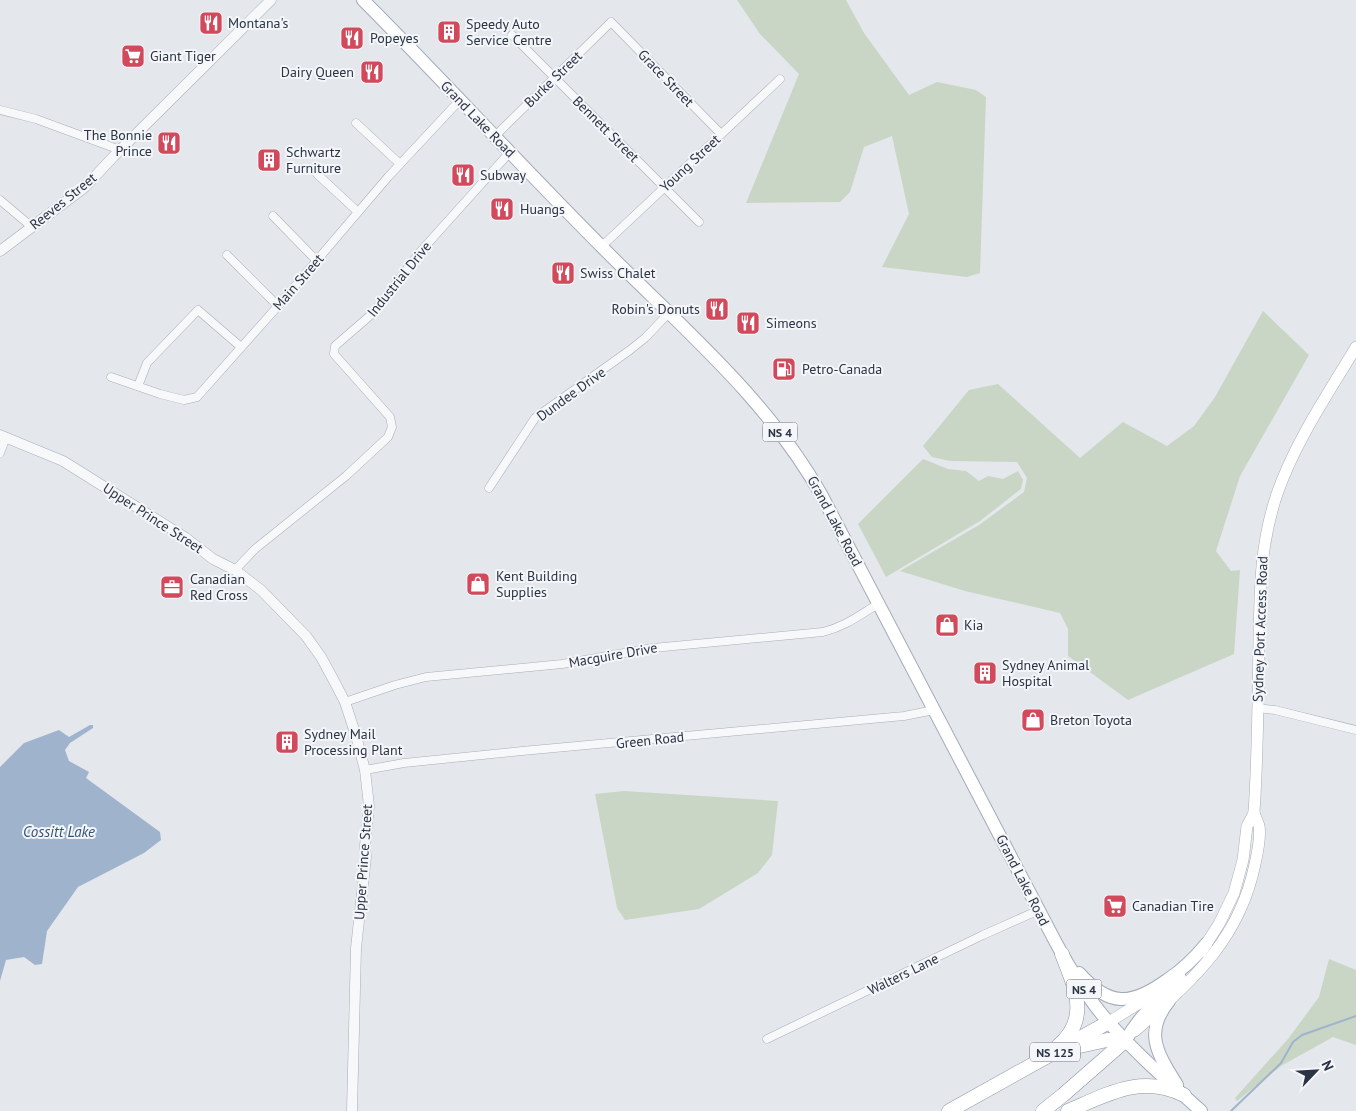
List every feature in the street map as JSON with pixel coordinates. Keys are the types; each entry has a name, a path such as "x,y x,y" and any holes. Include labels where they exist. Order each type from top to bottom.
{"highway":[{"path":"1000,1081 1056,1047 1072,1030 1077,1015 1077,997 1062,954"},
{"name":"NS 125","path":"949,1111 1109,1022"},
{"path":"1041,1060 1078,1046 1107,1040 1126,1040"},
{"name":"NS 125","path":"1042,1111 1126,1040"},
{"path":"1068,1111 1116,1091 1136,1086 1162,1087 1184,1095"}],"main road":[{"name":"Grand Lake Road","path":"365,2 601,247 731,376 764,411 780,432 815,484 1062,954 1109,1022 1151,1067 1201,1111"},
{"name":"Sydney Port Access Road","path":"1126,1040 1209,961 1225,939 1238,915 1249,888 1256,860 1260,827 1254,814 1260,577 1264,544 1283,478 1299,445 1356,347"},
{"name":"Sydney Port Access Road","path":"1109,1022 1168,985 1188,967 1206,944 1225,914 1234,892 1243,860 1247,826 1254,814"},
{"path":"1062,954 1097,990 1114,998 1131,999 1147,993 1176,973 1196,956 1206,944"},
{"path":"1126,1040 1137,1022 1186,971 1206,944"},
{"path":"1169,1001 1156,1022 1155,1038 1166,1065 1184,1095"}],"street":[{"name":"Reeves Street","path":"0,251 85,187 272,0"},
{"name":"Burke Street","path":"494,137 611,22"},
{"name":"Grace Street","path":"611,22 720,134"},
{"name":"Bennett Street","path":"512,35 699,222"},
{"name":"Young Street","path":"601,247 780,79"},
{"name":"Main Street","path":"111,377 184,400 192,399 199,394 278,306 400,164 459,101"},
{"path":"0,110 36,120 120,150"},
{"path":"356,123 400,164"},
{"name":"Industrial Drive","path":"235,570 255,549 346,476 390,434 392,424 390,417 334,354 335,346 372,313 421,251 510,152"},
{"path":"317,174 358,212"},
{"path":"0,200 32,226"},
{"path":"273,216 316,260"},
{"path":"227,255 278,306"},
{"path":"138,386 147,363 198,310 241,347"},
{"name":"Dundee Drive","path":"489,488 535,418 630,350 645,338 668,314"},
{"path":"0,453 3,436"},
{"name":"Upper Prince Street","path":"3,436 63,461 186,538 213,559 235,570 261,590 306,636 321,657 345,702 365,770 368,813 366,857 356,948 352,1111"},
{"name":"Macguire Drive","path":"345,702 395,685 426,678 559,665 653,648 823,632 855,620 878,604"},
{"path":"1257,708 1275,710 1356,730"},
{"name":"Green Road","path":"365,770 404,763 904,716 934,710"},
{"name":"Walters Lane","path":"767,1039 1039,910"}],"green space":[{"path":"737,0 846,0 864,33 909,95 937,82 976,90 986,97 980,273 967,277 882,267 909,214 892,136 864,147 850,192 840,202 746,203 799,74 760,34"},
{"path":"1263,311 1309,355 1240,476 1216,551 1231,571 1240,570 1234,654 1128,700 1068,656 1068,629 1060,613 965,591 900,571 979,525 1024,492 1027,478 1017,462 950,461 932,457 923,446 969,390 998,384 1080,458 1123,422 1167,446 1194,426 1215,397"},
{"path":"923,459 948,469 966,471 979,481 988,476 1003,479 1018,471 1023,480 1021,489 980,521 886,577 858,524"},
{"path":"624,791 778,801 772,855 758,873 699,909 625,920 617,908 595,794"},
{"path":"1329,959 1356,970 1356,1045 1333,1037 1281,1066 1237,1101 1235,1098 1288,1039 1319,997"}],"water":[{"name":"Cossitt Lake","path":"93,725 93,728 70,743 65,750 69,761 89,772 86,778 160,832 161,840 144,853 78,887 47,931 42,964 35,965 24,957 6,960 0,981 0,767 24,743 59,730 69,737"}],"waterway":[{"path":"1231,1111 1281,1063 1293,1042 1302,1035 1356,1016"}],"place":[{"name":"Montana's","path":"211,23"},
{"name":"Speedy Auto Service Centre","path":"449,32"},
{"name":"Popeyes","path":"352,38"},
{"name":"Giant Tiger","path":"133,56"},
{"name":"Dairy Queen","path":"372,72"},
{"name":"The Bonnie Prince","path":"169,143"},
{"name":"Schwartz Furniture","path":"269,160"},
{"name":"Subway","path":"463,175"},
{"name":"Huangs","path":"502,209"},
{"name":"Swiss Chalet","path":"563,273"},
{"name":"Robin's Donuts","path":"717,309"},
{"name":"Simeons","path":"748,323"},
{"name":"Petro-Canada","path":"784,369"},
{"name":"Kent Building Supplies","path":"478,584"},
{"name":"Canadian Red Cross","path":"172,587"},
{"name":"Kia","path":"947,625"},
{"name":"Sydney Animal Hospital","path":"985,673"},
{"name":"Breton Toyota","path":"1033,720"},
{"name":"Sydney Mail Processing Plant","path":"287,742"},
{"name":"Canadian Tire","path":"1115,906"}]}
